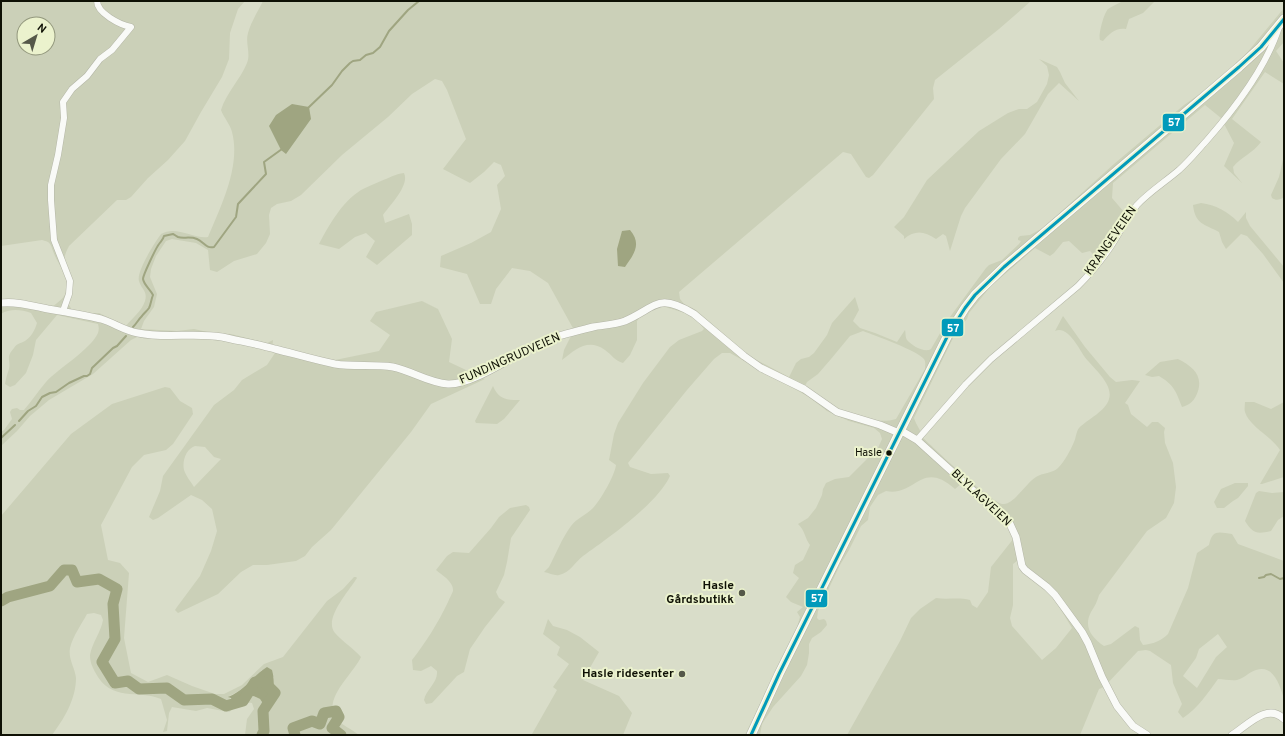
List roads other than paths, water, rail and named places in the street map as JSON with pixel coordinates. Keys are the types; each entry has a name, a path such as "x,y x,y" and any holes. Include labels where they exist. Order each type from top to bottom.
{"main road":[{"path":"751,735 779,674 899,432 948,335 965,308 983,287 1004,267 1239,67 1261,47 1282,22"}],"street":[{"path":"64,311 69,294 70,281 54,240 51,200 51,186 64,118 63,102 72,89 87,76 100,59 112,50 131,27 112,19 98,7 97,1"},
{"name":"KRANGEVEIEN","path":"917,440 966,384 991,359 1084,280 1112,246 1127,218 1138,204 1179,170 1214,132 1249,87 1274,45 1282,22"},
{"name":"FUNDINGRUDVEIEN","path":"1,303 12,303 64,311 102,320 124,330 137,333 170,336 194,334 219,337 272,348 335,364 391,367 412,372 435,382 451,384 460,383 488,371 546,340 593,327 613,325 624,321 654,304 669,303 686,309 694,314 744,356 761,368 804,389 837,412 899,432"},
{"name":"BLYLAGVEIEN","path":"899,432 917,440 1010,524 1016,537 1022,566 1055,595 1082,632 1102,677 1118,706 1133,726 1147,735"},
{"path":"1232,735 1254,719 1268,713 1279,714 1284,717"}],"waterway":[{"path":"308,108 332,85 350,63 360,60 366,55 373,53 380,47 389,31 408,10 419,1"},
{"path":"133,327 150,305 153,295 143,279 157,246 164,236 173,234 180,238 194,238 209,247 214,247 236,217 238,204 266,174 264,162 282,149"},
{"path":"19,421 28,411 36,406 42,397 56,392 69,383 90,374 92,368 126,336"},
{"path":"1,438 15,425"},
{"name":"Hasle","path":"1,601 8,597 50,586 64,570 72,570 77,582 99,579 117,589 113,604 115,639 102,662 115,683 128,681 139,689 167,688 184,700 212,699 226,706 243,701 255,682 264,682 275,693 263,711 264,731 262,735"},
{"path":"1259,578 1271,574 1280,579 1284,578"},
{"name":"Hasle","path":"295,735 293,728 312,721 320,724 324,713 336,711 339,717 332,728 341,735"}],"place":[{"name":"Hasle","path":"889,453"},
{"name":"Hasle Gårdsbutikk","path":"742,593"},
{"name":"Hasle ridesenter","path":"682,674"}]}
